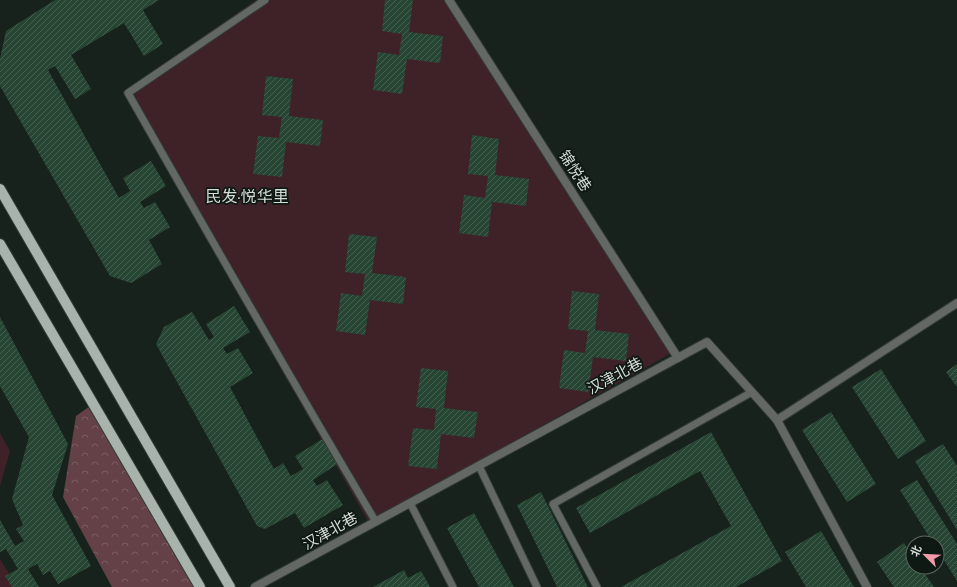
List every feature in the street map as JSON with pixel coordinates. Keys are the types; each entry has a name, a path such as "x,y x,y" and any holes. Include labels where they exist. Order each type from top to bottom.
{"main road":[{"path":"0,190 230,587"},
{"path":"0,244 200,587"}],"street":[{"name":"锦悦巷","path":"449,0 678,358"},
{"path":"777,420 957,303"},
{"name":"汉津北巷","path":"255,587 707,342 777,420 867,587"}],"lane":[{"path":"265,0 128,93 376,522"},
{"path":"597,587 553,504 752,392"},
{"path":"479,466 538,587"},
{"path":"410,503 453,587"}],"shaded area":[{"path":"256,0 446,0 670,354 369,523 123,92"},
{"path":"0,433 10,451 0,486"},
{"path":"0,559 17,587 0,587"}],"green space":[{"path":"93,404 200,587 112,587 63,497 76,416"}],"building":[{"path":"55,0 159,0 143,10 163,44 144,56 124,23 71,55 91,89 75,99 55,66 48,70 119,198 130,191 123,178 151,161 166,186 140,202 144,208 155,202 170,227 149,240 162,264 131,283 110,276 0,86 0,59 6,31"},
{"path":"385,0 413,0 409,32 443,36 440,63 407,59 402,94 373,90 378,52 399,55 402,34 382,31"},
{"path":"266,76 293,79 289,116 323,120 320,146 286,142 282,177 253,174 258,136 279,138 282,117 262,115"},
{"path":"472,135 499,139 495,175 529,179 526,206 492,202 488,237 459,233 464,195 485,198 488,176 468,174"},
{"path":"349,234 377,237 372,273 406,277 403,304 370,300 365,335 336,331 341,293 362,296 365,274 345,272"},
{"path":"572,291 599,294 595,330 629,334 626,361 593,357 588,392 559,388 564,350 585,353 588,331 568,329"},
{"path":"234,306 250,332 223,348 227,354 238,348 253,373 230,387 274,469 283,463 291,476 303,469 295,456 324,438 339,463 313,480 317,486 327,480 343,505 304,528 295,513 265,529 257,526 156,344 164,327 192,312 209,340 214,337 206,324"},
{"path":"0,317 68,444 52,495 91,566 58,584 50,571 43,575 37,564 28,569 39,587 12,587 5,576 18,569 6,549 0,552 0,520 15,546 24,541 16,529 23,525 12,499 29,437 0,386"},
{"path":"957,364 957,387 946,372"},
{"path":"421,368 448,371 444,408 478,412 474,438 441,434 437,469 408,466 413,428 434,430 436,409 416,407"},
{"path":"881,369 926,441 898,459 852,387"},
{"path":"831,412 876,484 847,502 802,430"},
{"path":"711,432 782,561 736,587 621,587 731,526 700,471 590,533 576,508"},
{"path":"943,444 957,466 957,530 915,461"},
{"path":"917,480 957,544 957,581 945,562 945,535 928,535 900,490"},
{"path":"541,492 588,587 557,587 517,505"},
{"path":"474,513 514,587 479,587 447,528"},
{"path":"821,531 854,587 806,587 785,552"},
{"path":"904,543 905,575 926,575 934,587 894,587 877,562"},
{"path":"404,570 408,578 421,571 430,587 373,587"}],"district":[{"name":"民发·悦华里","path":"247,196"}]}
